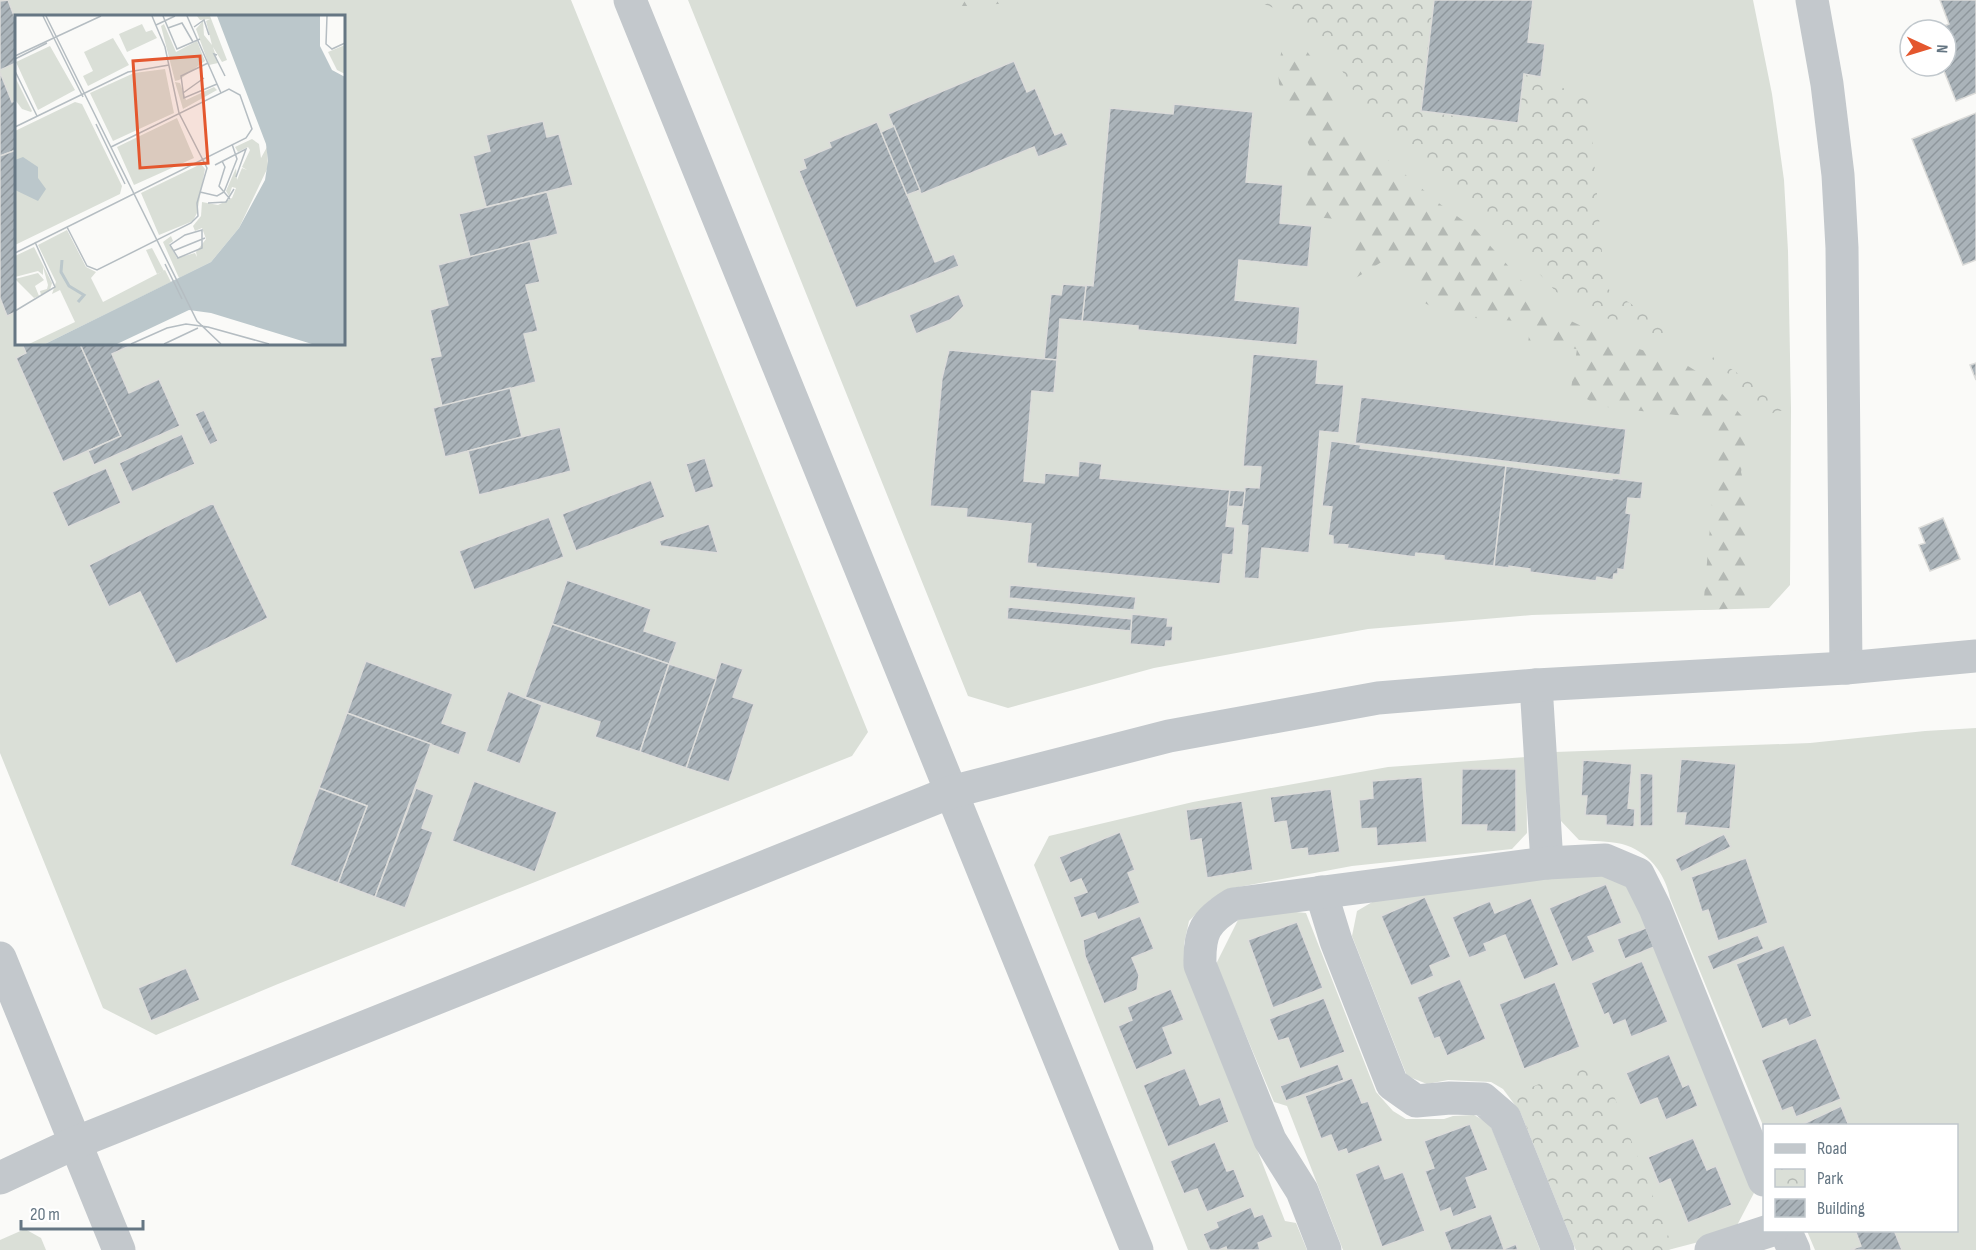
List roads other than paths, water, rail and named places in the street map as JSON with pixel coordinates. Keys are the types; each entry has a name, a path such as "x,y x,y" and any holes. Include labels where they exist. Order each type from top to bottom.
{"street":[{"path":"630,0 1137,1250"},
{"path":"1812,0 1827,84 1837,164 1842,248 1846,668"},
{"path":"0,1178 75,1143 951,792 1158,739 1378,698 1536,685 1846,668 1976,656"},
{"path":"1536,685 1548,863"},
{"path":"1325,1250 1302,1191 1270,1140 1200,965 1199,946 1204,928 1219,912 1233,904 1548,863 1605,860 1638,874 1655,908 1763,1178"},
{"path":"1321,892 1336,941 1392,1084 1416,1101 1450,1098 1483,1099 1505,1118 1558,1250"},
{"path":"0,957 119,1250"},
{"path":"1711,1250 1766,1232"},
{"path":"1786,1232 1794,1250"}]}
